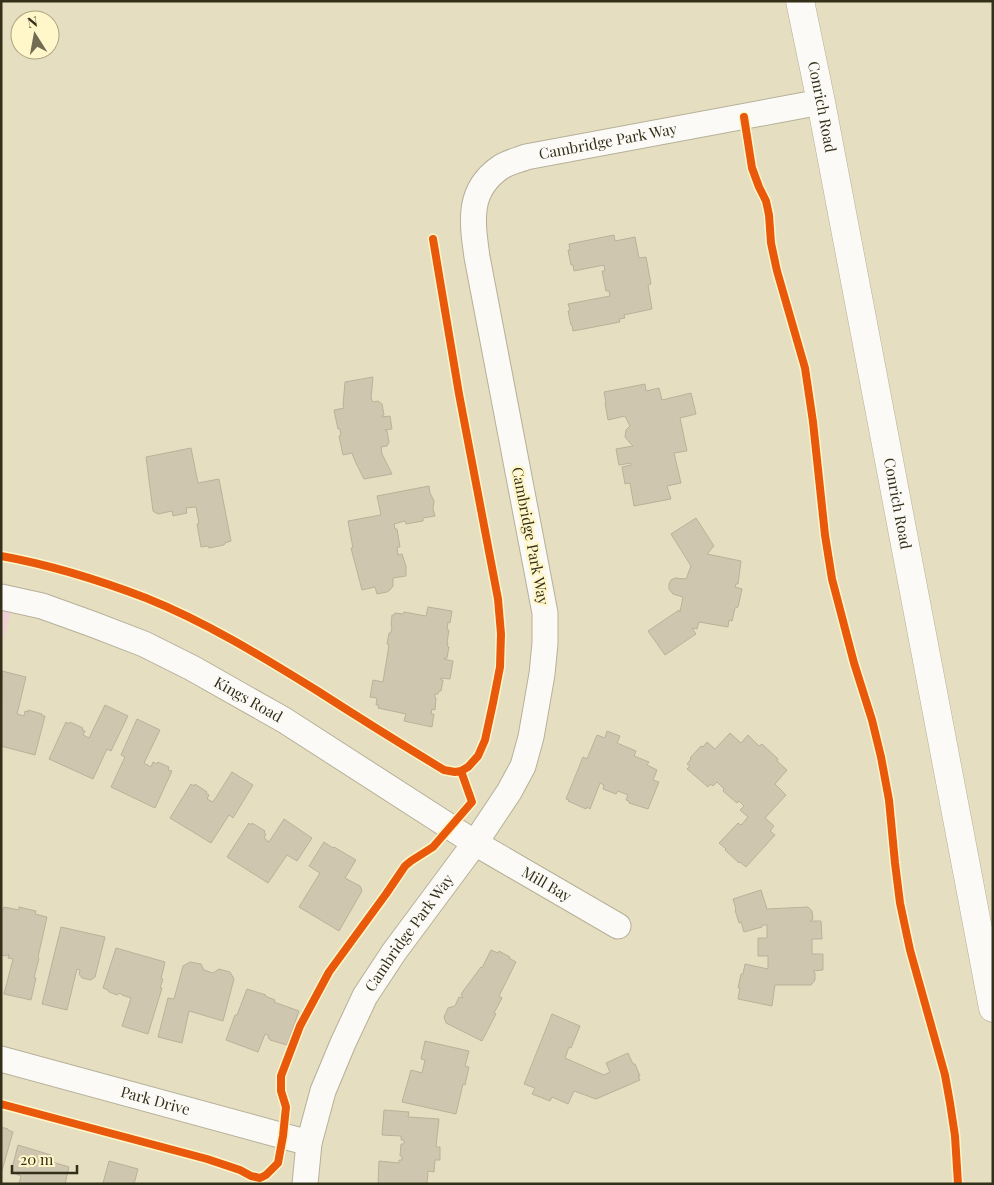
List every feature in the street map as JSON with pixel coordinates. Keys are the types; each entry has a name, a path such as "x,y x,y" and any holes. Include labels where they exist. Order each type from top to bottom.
{"street":[{"name":"Conrich Road","path":"800,1 821,102 993,1008"},
{"name":"Cambridge Park Way","path":"306,1184 309,1142 323,1091 343,1043 365,996 394,952 475,843 509,792 523,766 542,674 545,613 477,257 472,224 474,201 485,181 502,166 526,157 821,102"},
{"name":"Kings Road","path":"1,597 42,606 92,624 144,644 192,668 284,720 475,843"},
{"name":"Mill Bay","path":"475,843 618,926"},
{"name":"Park Drive","path":"1,1059 309,1142"}],"shaded area":[{"path":"1,597 14,600 1,647"}],"building":[{"path":"614,235 615,241 635,237 639,258 646,257 651,284 648,285 652,309 624,315 625,318 619,319 620,322 573,331 568,304 610,296 609,291 606,291 602,271 605,271 604,265 574,271 568,250 570,250 569,244"},
{"path":"373,377 371,398 373,402 378,401 382,404 384,415 382,417 390,416 392,429 385,430 387,431 389,442 387,446 381,447 382,454 392,474 364,479 352,453 343,455 339,436 341,435 340,429 338,429 334,410 344,408 345,382"},
{"path":"645,384 646,391 659,388 662,400 691,393 696,414 680,418 687,451 674,453 681,483 667,486 671,499 634,506 630,483 625,484 622,467 631,465 631,463 619,465 616,449 633,446 625,437 626,430 630,426 625,416 608,420 604,392"},
{"path":"191,448 198,483 219,479 231,541 224,545 209,548 208,546 201,547 196,507 186,508 187,513 173,516 172,511 158,514 153,511 146,457"},
{"path":"429,486 434,501 433,509 435,516 423,518 423,521 406,524 405,521 394,524 395,529 397,529 400,547 397,547 398,555 402,554 406,566 406,576 393,578 393,586 387,592 377,594 375,587 362,590 351,548 353,548 348,521 381,515 377,496"},
{"path":"696,518 714,546 707,554 741,561 738,584 735,587 742,589 738,607 735,608 732,621 729,620 728,627 699,622 697,629 692,628 696,634 665,655 648,631 679,610 680,612 683,597 673,594 669,589 669,584 675,578 686,579 691,566 671,534"},
{"path":"428,607 452,611 447,630 449,630 447,646 449,647 447,658 444,658 453,661 450,679 441,678 443,680 441,691 435,694 435,710 432,709 431,714 434,714 432,727 404,721 406,714 378,708 379,705 376,705 377,698 370,697 373,680 383,682 392,615 395,613 403,614 404,612 426,616"},
{"path":"2,671 26,677 17,714 24,716 25,711 28,712 28,710 45,716 35,755 1,746"},
{"path":"105,705 128,716 111,751 107,749 93,779 49,759 66,722 83,728 82,730 85,731 83,735 89,738"},
{"path":"137,719 160,730 144,763 151,767 153,762 157,764 158,762 169,767 168,770 172,771 155,808 111,787 125,757 121,755"},
{"path":"607,731 620,736 617,743 636,751 634,756 649,762 647,765 657,770 653,780 659,782 648,809 629,803 626,800 628,795 618,791 616,794 603,789 604,785 600,783 590,809 587,807 586,809 566,799 583,757 587,759 597,735 605,738"},
{"path":"730,733 741,743 748,735 759,746 762,744 787,770 775,784 786,795 765,818 774,826 770,831 775,835 746,867 739,863 719,843 738,823 741,825 748,817 740,810 744,806 739,801 737,803 723,791 724,789 717,782 713,786 710,784 708,787 687,769 690,766 687,764 690,758 701,746 703,747 707,742 715,749"},
{"path":"232,772 253,785 233,818 229,815 211,843 170,818 191,784 194,786 195,784 207,792 209,795 207,799 213,802"},
{"path":"284,819 312,838 297,861 287,855 268,883 227,857 249,823 265,831 264,838 269,842"},
{"path":"324,842 356,860 345,878 360,886 362,891 339,931 299,907 320,873 309,866"},
{"path":"761,890 767,909 808,907 812,911 813,919 810,921 821,921 822,939 812,939 812,954 823,954 823,970 813,971 815,973 815,980 811,985 775,985 772,1006 738,999 740,988 738,988 745,964 768,969 768,956 758,956 758,938 767,938 767,925 744,932 741,922 739,923 733,899"},
{"path":"4,907 19,910 19,907 36,911 35,914 47,917 31,1000 4,994 13,959 8,958 9,954 6,956 1,955 1,916"},
{"path":"61,927 105,937 95,977 91,980 82,978 79,974 80,970 77,969 67,1010 42,1004"},
{"path":"116,948 165,962 161,979 163,979 160,988 162,988 148,1034 122,1026 131,998 120,993 117,995 103,988"},
{"path":"491,950 498,953 499,951 516,962 499,996 502,998 494,1013 496,1014 482,1041 446,1023 444,1017 448,1008 455,1006 459,997 463,998 461,994 482,968"},
{"path":"190,962 201,964 204,970 213,973 219,969 230,972 234,979 223,1021 189,1011 182,1043 158,1037 168,998 174,999 183,966"},
{"path":"247,989 266,995 275,1000 274,1002 299,1011 287,1045 270,1040 269,1036 265,1034 258,1052 226,1040"},
{"path":"552,1014 580,1026 565,1058 604,1075 610,1072 606,1063 628,1053 633,1064 635,1064 640,1080 596,1099 574,1091 568,1104 552,1097 550,1101 532,1094 535,1088 524,1084"},
{"path":"425,1041 469,1051 465,1066 469,1067 456,1114 402,1102 411,1070 422,1073 425,1060 421,1059"},
{"path":"384,1110 409,1112 408,1117 439,1119 436,1147 440,1147 440,1160 435,1160 434,1172 428,1171 427,1184 378,1184 379,1161 399,1163 399,1160 402,1160 402,1156 400,1156 401,1144 404,1144 401,1136 382,1135"},
{"path":"1,1127 13,1132 1,1174"},
{"path":"18,1145 51,1155 49,1161 69,1167 65,1184 19,1184 21,1176 11,1172"},
{"path":"109,1161 138,1169 134,1184 103,1183"}],"cycle path":[{"path":"744,117 752,168 766,201 771,243 777,271 805,368 832,579 881,757 889,800 900,903 910,950 945,1075 955,1136 958,1184"},
{"path":"1,556 93,579 168,607 254,652 444,770 455,772 468,767 478,756 485,740 500,667 501,634 498,599 459,394 433,239"},
{"path":"1,1104 207,1159 240,1170 251,1176 260,1178 266,1175 278,1163 286,1107 281,1091 281,1076 300,1026 329,972 405,866 433,847 472,802 461,771"}]}
